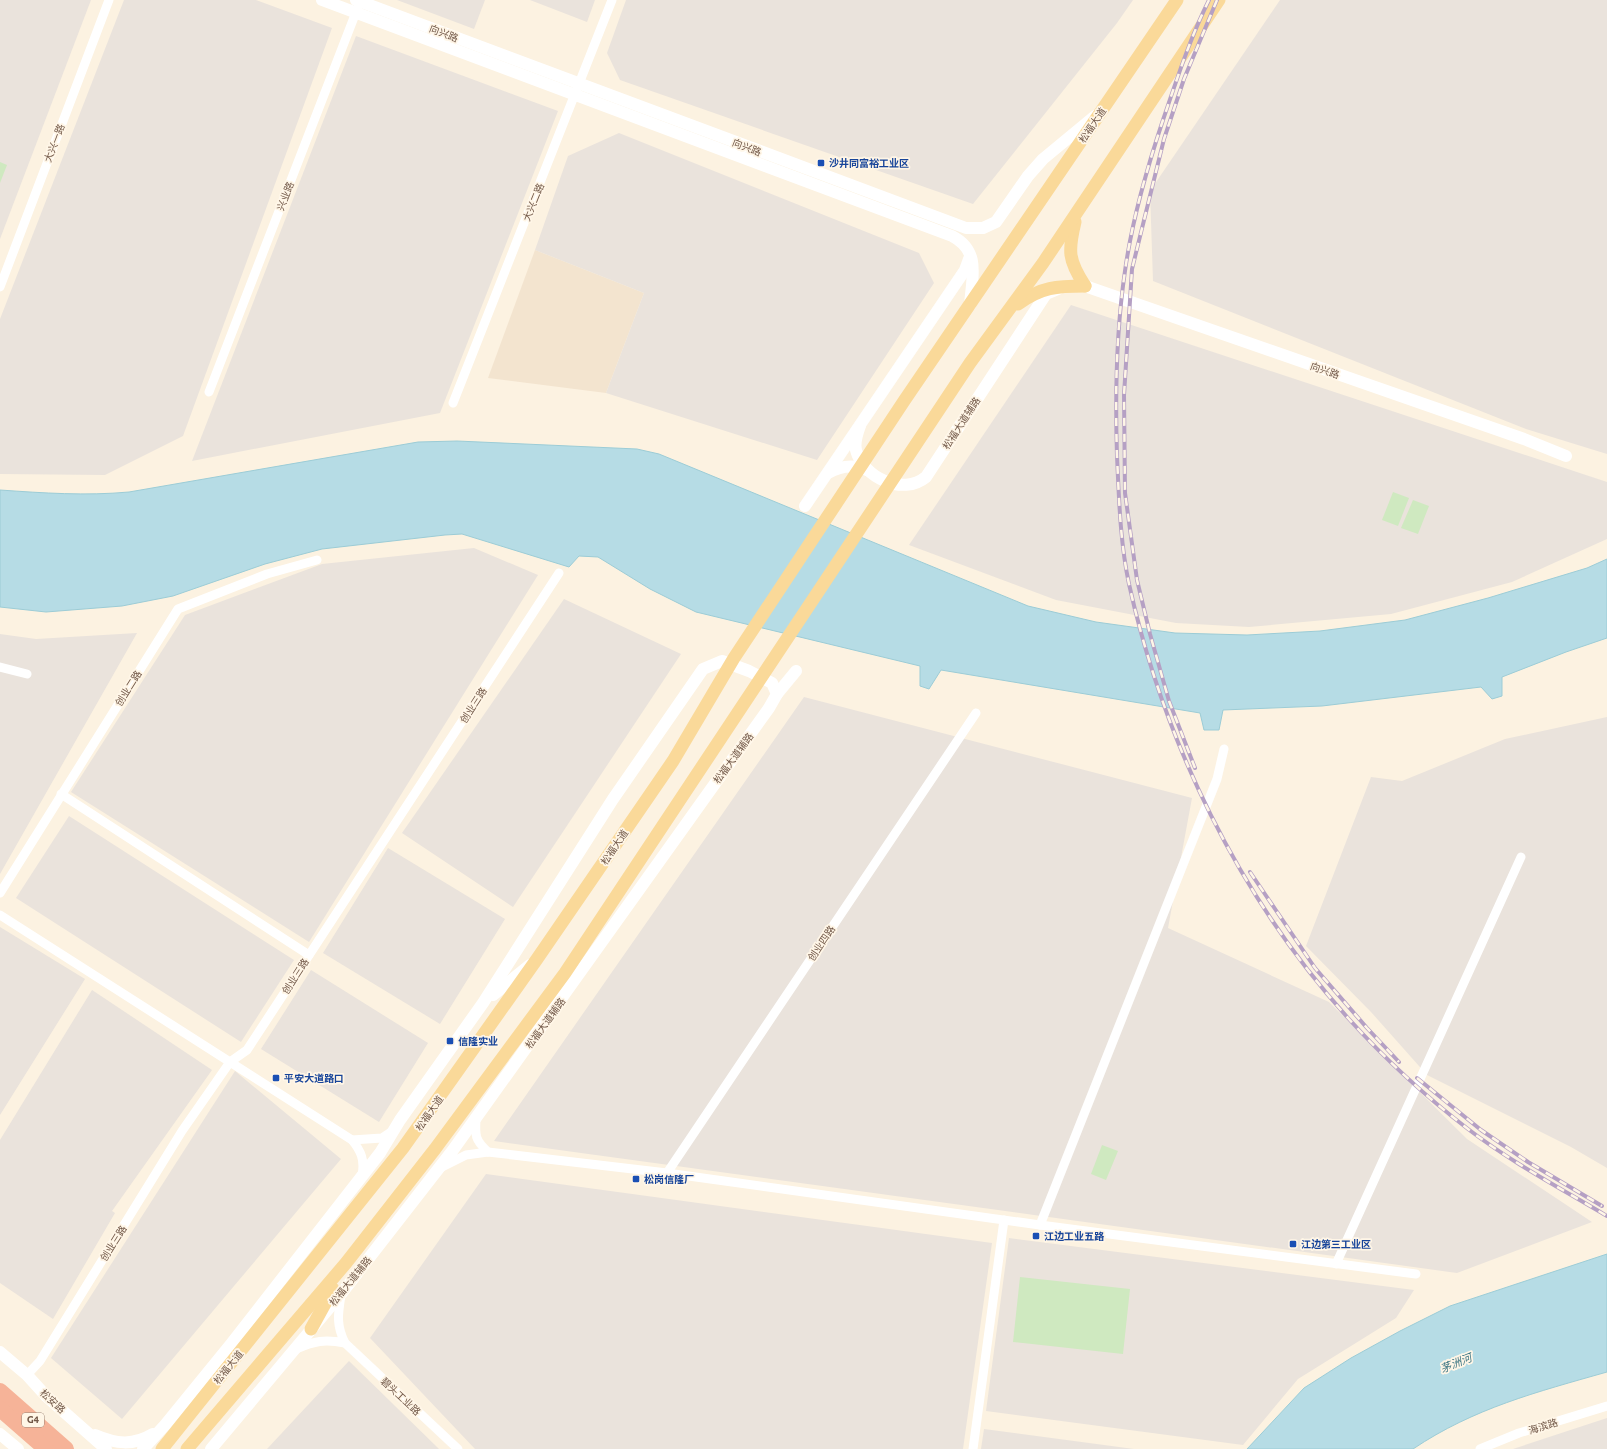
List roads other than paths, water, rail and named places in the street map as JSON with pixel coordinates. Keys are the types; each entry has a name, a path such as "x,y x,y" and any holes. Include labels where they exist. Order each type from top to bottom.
{"highway":[{"name":"G4","path":"0,1390 66,1449"},
{"name":"G4","path":"0,1408 46,1449"}],"main road":[{"name":"向兴路","path":"322,0 358,4 578,89 952,236 961,241 971,254"},
{"name":"松福大道","path":"162,1449 404,1148 537,959 673,761 734,658 904,401 1177,0"},
{"path":"187,1449 346,1263 435,1149 565,973 699,773 766,668 938,414 970,363 1007,313 1077,212 1219,0"},
{"name":"向兴路","path":"578,89 956,225 975,229 983,228 996,222 1028,176 1044,159 1101,112"},
{"path":"1077,212 1069,244 1073,268 1084,286"},
{"path":"970,305 973,262 971,254"},
{"name":"松福大道辅路","path":"805,506 965,270 971,254"},
{"name":"松福大道辅路","path":"860,426 856,448 859,459 873,474 890,482 904,486 919,482 926,477 1046,294 1067,286"},
{"name":"向兴路","path":"1084,286 1517,436 1566,456"},
{"path":"1007,313 1031,294 1050,287 1084,286"},
{"path":"828,473 836,468 850,466 864,469 873,474"},
{"path":"142,1449 165,1425 308,1247 362,1177 483,1003 613,799 703,669 722,661 750,671 772,683 777,694"},
{"name":"松福大道辅路","path":"211,1449 342,1294 476,1119 769,708 777,694 796,671"},
{"path":"483,1003 537,959"},
{"path":"540,1031 565,973"},
{"path":"230,1364 308,1247"},
{"path":"311,1329 346,1263"},
{"path":"211,1368 296,1283"},
{"name":"松安路","path":"0,1352 27,1375 46,1396 106,1449"},
{"path":"86,1430 107,1440 125,1444 142,1440 165,1425"},
{"path":"0,1434 18,1449"}],"street":[{"name":"大兴一路","path":"0,287 109,0"},
{"name":"大兴二路","path":"453,403 612,0"},
{"name":"兴业路","path":"209,392 358,4"},
{"name":"创业二路","path":"0,893 178,608 267,574 317,560"},
{"name":"创业三路","path":"27,1375 40,1361 182,1131 230,1062 247,1050 559,573"},
{"path":"0,667 27,674"},
{"name":"创业四路","path":"667,1173 976,713"},
{"path":"1040,1226 1217,779 1224,749"},
{"path":"61,794 309,955"},
{"path":"1336,1264 1521,857"},
{"path":"0,915 352,1140 360,1150 364,1163 362,1177"},
{"path":"476,1119 475,1131 477,1141 488,1152"},
{"path":"352,1140 382,1138 395,1129"},
{"path":"439,1168 466,1155 488,1152 667,1173 1040,1226 1416,1274"},
{"path":"973,1449 1004,1220"},
{"path":"342,1294 338,1313 338,1330 345,1343"},
{"path":"296,1348 315,1341 330,1340 345,1343"},
{"name":"碧头工业路","path":"345,1343 458,1449"},
{"name":"海滨路","path":"1480,1449 1519,1433 1607,1406"}],"water":[{"path":"457,441 637,449 659,454 1028,606 1096,622 1175,633 1247,635 1320,631 1405,620 1488,598 1587,568 1607,559 1607,638 1502,677 1502,696 1492,699 1481,687 1322,706 1223,710 1219,730 1204,730 1200,713 941,670 929,689 920,686 920,666 696,612 650,589 598,557 579,556 569,567 462,534 322,549 265,564 173,596 122,606 46,612 0,607 0,490 81,494 129,492 418,442"},
{"name":"茅洲河","path":"1607,1254 1607,1372 1531,1394 1483,1412 1459,1422 1413,1449 1247,1449 1304,1388 1351,1358 1400,1331 1450,1306"}],"railway":[{"path":"1209,0 1179,74 1146,175 1128,252 1122,294 1116,386 1120,520 1129,584 1144,643 1163,701 1185,759 1211,815 1240,869 1273,921 1309,971 1348,1018 1376,1048 1436,1103 1484,1141 1518,1164 1607,1216"},
{"path":"1195,768 1169,701 1150,634 1137,580 1125,493 1124,395 1132,269 1164,139 1184,79 1217,0"},
{"path":"1250,872 1315,968 1367,1028 1399,1062"},
{"path":"1417,1078 1481,1130 1528,1162 1602,1206"}],"place":[{"name":"沙井同富裕工业区","path":"821,163"},
{"name":"信隆实业","path":"450,1041"},
{"name":"平安大道路口","path":"276,1078"},
{"name":"松岗信隆厂","path":"636,1179"},
{"name":"江边工业五路","path":"1036,1236"},
{"name":"江边第三工业区","path":"1293,1244"}]}
